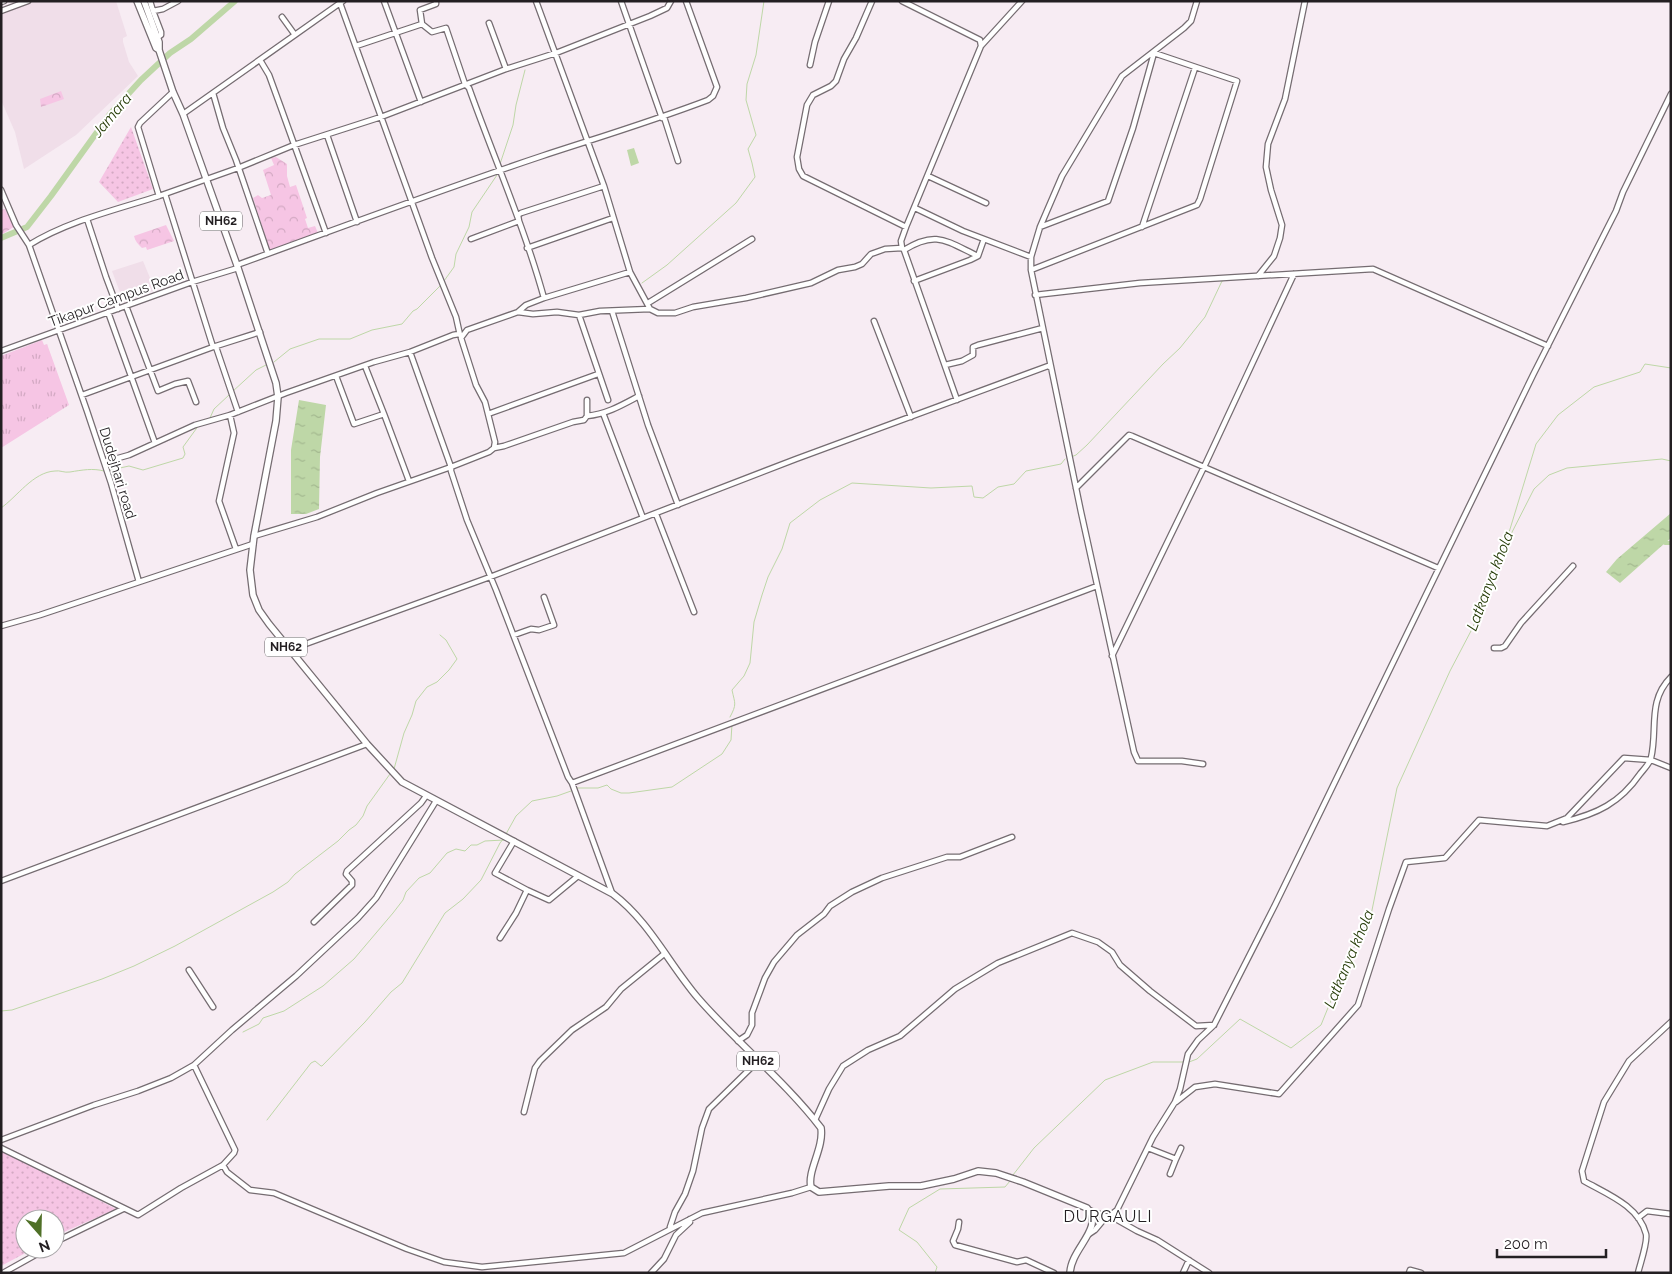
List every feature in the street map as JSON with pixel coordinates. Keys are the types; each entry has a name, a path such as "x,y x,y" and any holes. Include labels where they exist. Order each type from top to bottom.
{"main road":[{"name":"NH62","path":"136,1 156,48 160,51"},
{"name":"NH62","path":"144,1 158,37 160,51 169,78 238,266 272,366 278,397 272,445 254,536 250,570 253,595 259,610 289,650 367,744 402,782 613,894 636,915 697,997 821,1128 822,1142 811,1179 811,1187"},
{"path":"811,1187 819,1192 889,1186 921,1186 954,1179 978,1171 1023,1182 1089,1210 1093,1224 1089,1234 1071,1261 1070,1272"}],"street":[{"path":"1,11 28,1"},
{"path":"150,1 161,32 161,35 158,37"},
{"path":"153,11 163,9 178,1"},
{"path":"384,1 421,102"},
{"path":"436,1 436,4 420,10 422,24 432,32 446,28 465,84 469,88 519,221 544,298"},
{"path":"536,1 604,186 630,272 650,309"},
{"path":"621,1 678,161"},
{"path":"29,246 48,234 87,219 165,194 194,182 206,180 294,145 381,117 506,69 556,53 667,8 671,1"},
{"name":"Tikapur Campus Road","path":"1,351 412,201 663,117 708,100 714,96 717,87 686,1"},
{"path":"810,65 815,42 829,1"},
{"path":"872,1 856,38 844,59 836,81 831,86 813,95 807,105 797,157 799,169 803,176 906,228"},
{"path":"902,1 980,40 981,46"},
{"path":"957,400 901,241 981,46 1022,1"},
{"path":"1197,1 1191,20 1184,28 1122,76 1062,176 1040,227 1031,258 1031,270 1096,586 1134,752 1138,761 1182,761 1203,764"},
{"path":"1258,276 1274,256 1280,238 1282,225 1266,167 1268,144 1285,99 1305,1"},
{"path":"183,114 342,2 432,258 456,317 460,336 488,414 496,442 494,448"},
{"path":"282,17 295,35"},
{"path":"489,23 506,69"},
{"path":"356,46 422,24"},
{"path":"1031,270 1196,205 1200,199 1237,83 1154,53"},
{"path":"1040,227 1108,201 1133,128 1154,53"},
{"path":"260,60 269,75 326,233"},
{"path":"1142,227 1195,68"},
{"path":"159,196 138,126 174,92"},
{"path":"213,92 223,128 267,251"},
{"path":"1089,1234 1117,1210 1148,1148 1175,1102 1188,1054 1198,1040 1214,1025 1275,905 1438,568 1616,211 1623,192 1671,94"},
{"path":"327,135 357,222"},
{"path":"928,176 986,203"},
{"path":"519,221 518,215 521,213 604,186"},
{"name":"Dudejhari road","path":"1,190 4,206 29,246 59,330 104,462 140,582"},
{"path":"165,194 192,282 238,412"},
{"path":"915,208 984,240 1031,258"},
{"path":"527,248 613,218"},
{"path":"87,219 118,309"},
{"path":"471,239 519,221"},
{"path":"518,312 533,314 557,312 579,315 600,311 650,309 658,313 675,313 693,307 746,298 811,283 838,270 862,264 871,254 886,249 903,249 918,241 936,238 978,256"},
{"path":"648,303 752,239"},
{"path":"914,281 978,256 984,240"},
{"path":"1035,295 1140,283 1373,269 1548,346"},
{"path":"460,336 466,330 518,312 526,305 544,298 630,272"},
{"path":"1112,657 1204,467 1294,274"},
{"path":"126,306 158,391 188,381 196,402"},
{"path":"612,311 639,396 678,505"},
{"path":"108,312 155,443"},
{"path":"579,315 608,400"},
{"path":"874,320 911,417"},
{"path":"944,365 973,355 973,347 978,345 1043,328"},
{"path":"82,395 260,332"},
{"path":"104,462 128,455 195,425 230,415 454,335 460,336"},
{"path":"410,352 451,467 452,476 467,520 572,783 613,894"},
{"path":"364,366 409,482"},
{"path":"289,650 490,577 1048,366 1051,368"},
{"path":"488,414 598,374"},
{"path":"336,376 354,424 384,414"},
{"path":"254,536 316,516 451,467 489,452 494,448 572,422 584,420 587,416 618,408 639,396"},
{"path":"587,400 587,416"},
{"path":"603,413 643,518"},
{"path":"230,415 234,433 219,501 236,549"},
{"path":"1076,488 1129,435 1438,568"},
{"path":"656,514 694,612"},
{"path":"1,626 40,615 253,544"},
{"path":"1494,648 1505,646 1521,623 1572,566"},
{"path":"572,783 1096,586"},
{"path":"514,635 531,629 539,630 554,625 544,597"},
{"path":"1175,1102 1195,1087 1215,1084 1279,1094 1358,1005 1406,862 1444,858 1479,820 1547,826 1584,817 1613,803 1631,788 1651,760 1656,705 1661,687 1671,677"},
{"path":"1,881 367,744"},
{"path":"1547,826 1567,818 1624,758 1651,760 1671,768"},
{"path":"314,922 352,885 352,881 346,874 347,871 422,803 426,796"},
{"path":"1,1140 171,1078 194,1065 296,976 358,918 376,898 436,801"},
{"path":"738,1041 747,1035 752,1025 752,1013 765,978 774,962 797,935 824,914 830,906 852,892 882,878 947,857 960,857 1012,838"},
{"path":"514,841 495,872 527,890 549,900 578,876"},
{"path":"500,938 516,913 527,890"},
{"path":"815,1120 829,1089 843,1066 868,1050 900,1036 955,989 998,963 1072,933 1098,942 1112,952 1120,965 1196,1026 1214,1025"},
{"path":"524,1112 535,1068 540,1061 572,1030 606,1007 621,989 664,954"},
{"path":"189,970 213,1007"},
{"path":"1638,1273 1646,1235 1638,1218 1627,1206 1584,1181 1582,1171 1604,1102 1629,1061 1671,1022"},
{"path":"670,1228 693,1172 702,1128 709,1109 758,1061"},
{"path":"1,1148 138,1215 223,1165 234,1153 235,1150 194,1065"},
{"path":"1148,1148 1176,1159"},
{"path":"1170,1174 1181,1148"},
{"path":"223,1165 227,1172 250,1190 274,1193 407,1249 444,1262 482,1267 624,1253 702,1213 811,1187"},
{"path":"65,1237 123,1209"},
{"path":"1089,1210 1114,1218 1152,1237 1209,1273"},
{"path":"1638,1218 1647,1211 1670,1214"},
{"path":"651,1273 664,1259 671,1242 690,1222 690,1219"},
{"path":"958,1222 958,1229 953,1241 955,1245 1017,1262 1026,1260 1054,1273"},
{"path":"3,1273 28,1259"},
{"path":"1183,1273 1189,1260"},
{"path":"1409,1273 1410,1270 1421,1273"},
{"path":"1064,1273 1070,1272"}],"shaded area":[{"path":"35,1 116,1 127,36 123,38 123,42 129,62 138,76 76,135 24,169 15,132 1,100 1,15"},
{"path":"143,261 155,290 124,303 112,271"}],"green space":[{"path":"61,91 64,99 41,107 40,99"},
{"path":"131,127 153,189 118,202 99,182"},
{"path":"276,157 287,164 287,176 290,187 296,185 307,218 305,219 308,228 315,226 318,233 270,251 253,198 258,195 262,198 271,195 263,170 274,165 271,158"},
{"path":"5,209 15,226 1,235 1,210"},
{"path":"166,225 174,241 147,250 146,247 142,248 135,239 134,236"},
{"path":"42,340 44,345 47,344 69,405 1,448 1,356"},
{"path":"1,1151 116,1209 65,1232 65,1209 15,1209 15,1259 1,1266"}],"water":[{"path":"634,148 639,163 631,166 627,150"},
{"path":"299,400 326,405 320,457 319,509 306,514 291,514 291,450"},
{"path":"1671,513 1671,538 1620,583 1606,572 1617,559"}],"waterway":[{"name":"Jamara","path":"1,238 27,227 110,114 141,80 170,53 191,39 235,1"},
{"path":"642,283 667,265 736,203 755,177 748,149 756,135 746,100 747,84 756,55 764,1"},
{"path":"500,164 513,125 525,70"},
{"path":"444,281 454,267 456,254 469,227 472,212 497,175"},
{"path":"1071,457 1087,445 1180,348 1205,317 1222,281 1226,280"},
{"path":"274,362 290,349 319,339 350,339 372,330 402,324 441,285"},
{"path":"232,392 256,370 268,364"},
{"name":"Latkanya khola","path":"1189,1062 1197,1059 1240,1019 1291,1048 1321,1025 1347,961 1371,915 1397,788 1450,671 1472,629 1503,552 1536,444 1558,415 1594,387 1640,372 1645,364 1671,368"},
{"path":"210,418 214,409 229,395"},
{"path":"111,470 129,466 143,470 183,458 185,454 183,447 199,425"},
{"path":"730,717 735,704 732,690 744,676 750,663 754,622 768,577 782,549 790,523 820,500 852,483 931,488 972,486 974,497 983,498 998,487 1014,484 1026,471 1061,464 1065,459"},
{"path":"1505,546 1534,489 1549,475 1567,468 1662,459 1671,461"},
{"path":"1,508 32,480 47,472 92,469 104,471"},
{"path":"1665,543 1671,543"},
{"path":"394,769 404,733 416,701 427,687 437,682 449,670 457,659 446,640 440,635"},
{"path":"577,788 598,788 607,785 621,793 629,793 672,787 722,754 731,740 732,724"},
{"path":"1,1011 12,1010 134,966 175,946 273,892 288,882 295,874 356,825 390,774"},
{"path":"506,834 516,816 532,801 571,791"},
{"path":"267,1120 311,1063 315,1061 322,1066 391,992 402,983 445,913 463,899 481,880 504,838"},
{"path":"243,1032 259,1024 263,1018 284,1011 323,986 354,959 393,913 403,900 406,892 419,878 430,873 447,853 456,849 465,851 471,845 477,845 485,841 504,840"},
{"name":"Latkanya khola","path":"1013,1175 1034,1148 1105,1080 1153,1062 1185,1062"},
{"name":"Latkanya khola","path":"935,1273 937,1267 917,1242 899,1230 909,1208 940,1189 1005,1187 1010,1181"}],"district":[{"name":"DURGAULI","path":"1108,1216"}]}
